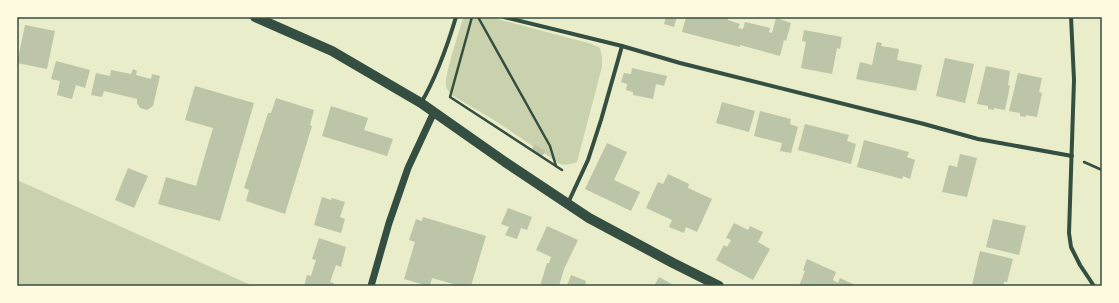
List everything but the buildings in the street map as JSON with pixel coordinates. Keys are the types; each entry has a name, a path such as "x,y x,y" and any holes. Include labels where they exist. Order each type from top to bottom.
{"main road":[{"path":"255,17 332,51 421,103 505,162 589,218 719,286"}],"street":[{"path":"421,103 430,87 441,61 456,17"},
{"path":"504,17 622,46 680,63 978,139 1072,156"},
{"path":"1071,17 1074,80 1070,233 1071,247 1080,265 1094,286"},
{"path":"568,203 588,160 622,46"},
{"path":"371,286 389,223 408,168 434,112"}],"path":[{"path":"472,17 450,97 562,170"},
{"path":"478,17 550,146 556,166"},
{"path":"1072,156 1102,170"}],"green space":[{"path":"465,17 490,17 592,44 600,48 602,67 577,162 567,165 559,164 544,153 546,151 535,144 534,147 494,120 453,96 447,89 447,73 462,21"},
{"path":"17,180 253,286 17,286"}]}
